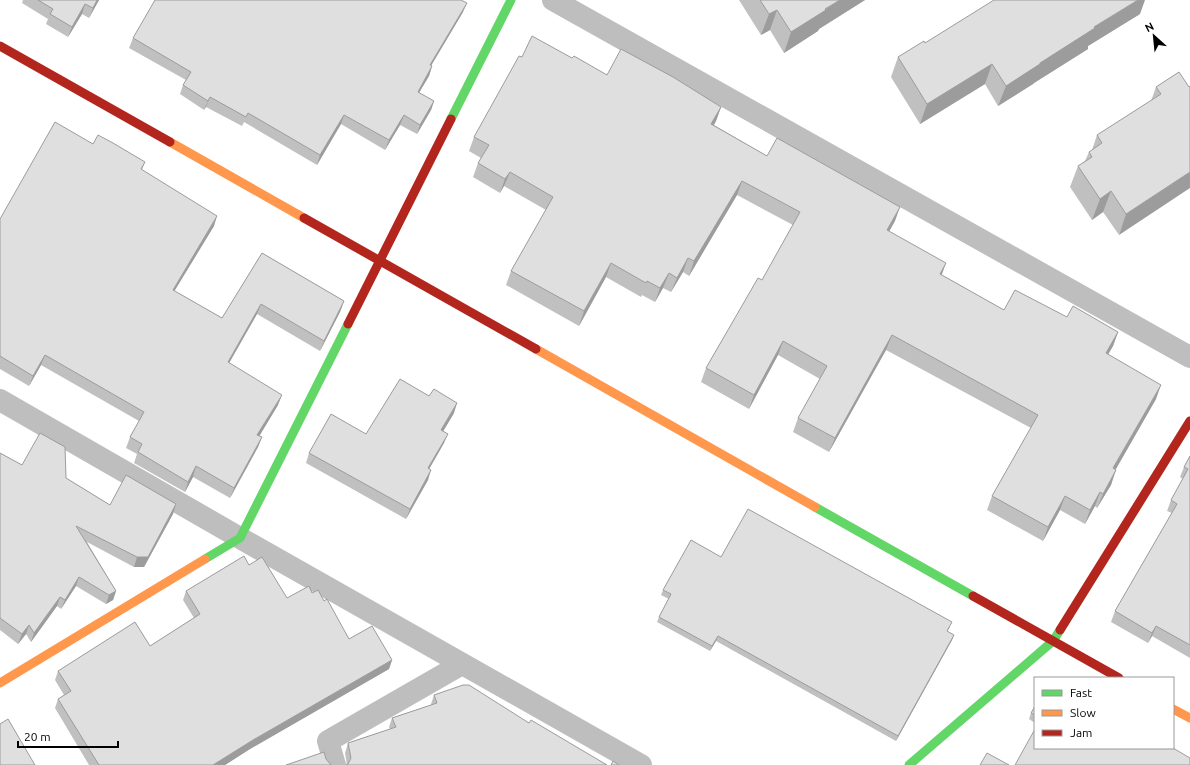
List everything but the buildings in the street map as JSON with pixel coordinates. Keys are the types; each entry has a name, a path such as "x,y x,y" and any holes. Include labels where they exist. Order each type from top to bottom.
{"street":[{"path":"0,684 240,538 511,0"},
{"path":"553,0 1190,357"},
{"path":"0,46 1117,677"},
{"path":"0,400 641,765"},
{"path":"909,765 1053,641 1190,421"},
{"path":"335,765 328,741 462,664"},
{"path":"1174,710 1190,718"}],"traffic: fast":[{"path":"451,119 511,0"},
{"path":"205,559 240,538 348,324"},
{"path":"815,507 973,596"},
{"path":"909,765 1053,641 1060,630"}],"traffic: slow":[{"path":"170,142 304,218"},
{"path":"536,349 815,507"},
{"path":"0,683 205,559"},
{"path":"1174,710 1190,718"}],"traffic: jam":[{"path":"0,46 170,142"},
{"path":"348,324 451,119"},
{"path":"304,218 536,349"},
{"path":"1060,630 1190,421"},
{"path":"973,596 1117,677"}]}
